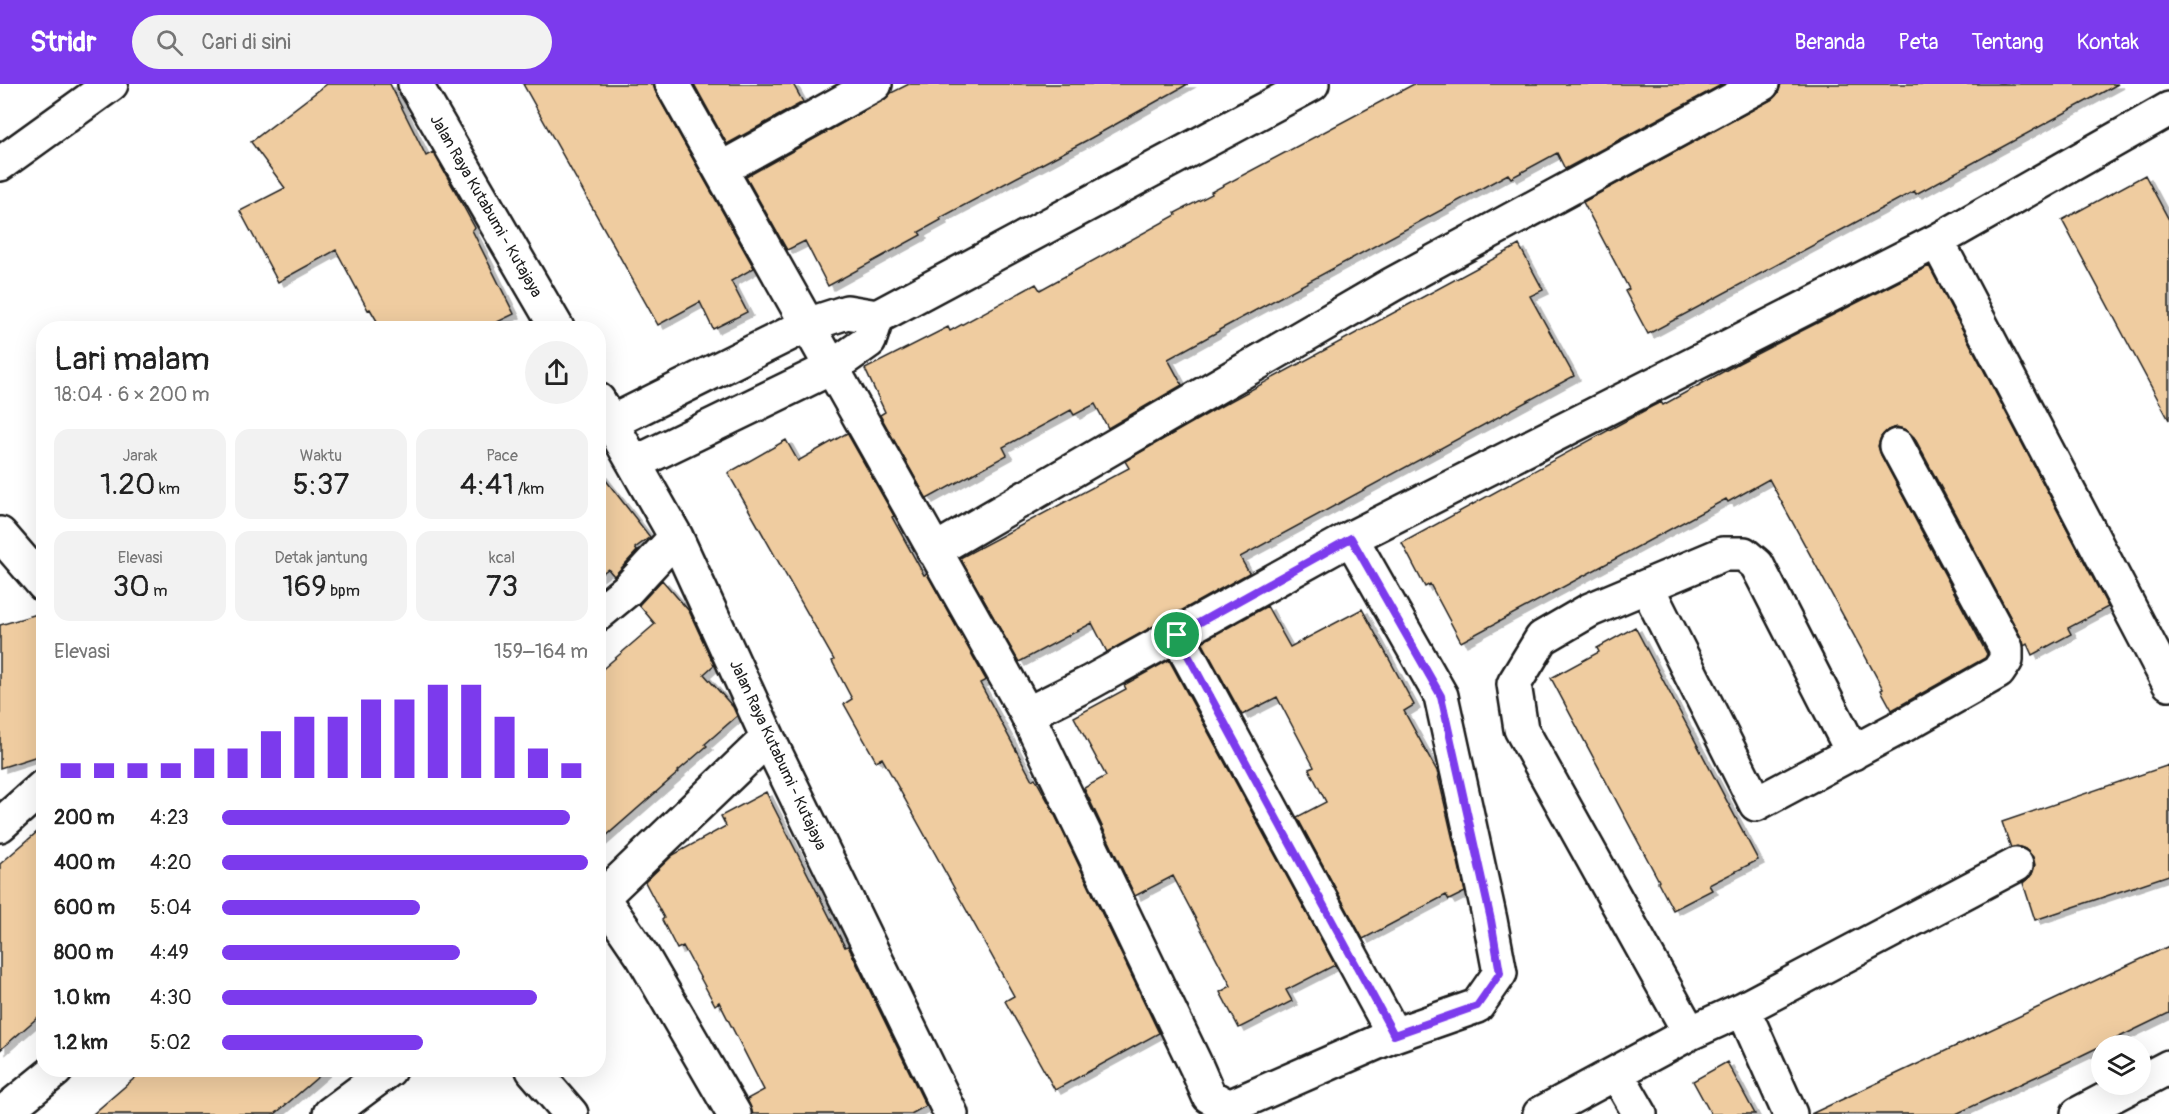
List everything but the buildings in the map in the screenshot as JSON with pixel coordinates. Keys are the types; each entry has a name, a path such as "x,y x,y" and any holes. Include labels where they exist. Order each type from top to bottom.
{"street":[{"path":"0,164 111,84"},
{"name":"Jalan Raya Kutabumi - Kutajaya","path":"415,84 553,321"},
{"path":"672,84 1027,714 1209,1096 1229,1107 1394,1035 1477,1006 1500,973 1491,920 1441,696 1351,538"},
{"path":"721,169 875,84"},
{"path":"606,411 807,325 847,312 878,316 1312,84"},
{"path":"934,551 1393,284 1762,84"},
{"path":"1027,714 1177,635 1351,538 1937,241 2169,109"},
{"path":"1937,241 2169,683"},
{"path":"636,463 831,368 869,341 878,316"},
{"name":"Jalan Raya Kutabumi - Kutajaya","path":"606,413 676,537 768,738 951,1114"},
{"path":"1647,587 1756,804 1998,672 2006,660 2006,648 1898,446"},
{"path":"606,607 627,590 676,537"},
{"path":"5,551 36,578"},
{"path":"1690,1034 1521,729 1514,684 1542,638 1590,610 1723,554 1744,554 1757,565 1853,753"},
{"path":"1177,635 1394,1035"},
{"path":"606,894 768,738"},
{"path":"0,825 36,793"},
{"path":"1540,1114 2016,865"},
{"path":"606,906 643,957 734,1114"},
{"path":"1743,1009 1790,1114"},
{"path":"2151,1076 2169,1067"},
{"path":"1617,1074 1640,1114"},
{"path":"2,1114 47,1077"},
{"path":"331,1114 380,1077"},
{"path":"539,1077 571,1114"},
{"path":"2078,1114 2114,1095"}],"route":[{"path":"1351,538 1441,696 1491,920 1500,973 1477,1006 1394,1035 1177,635 1351,538"}]}
